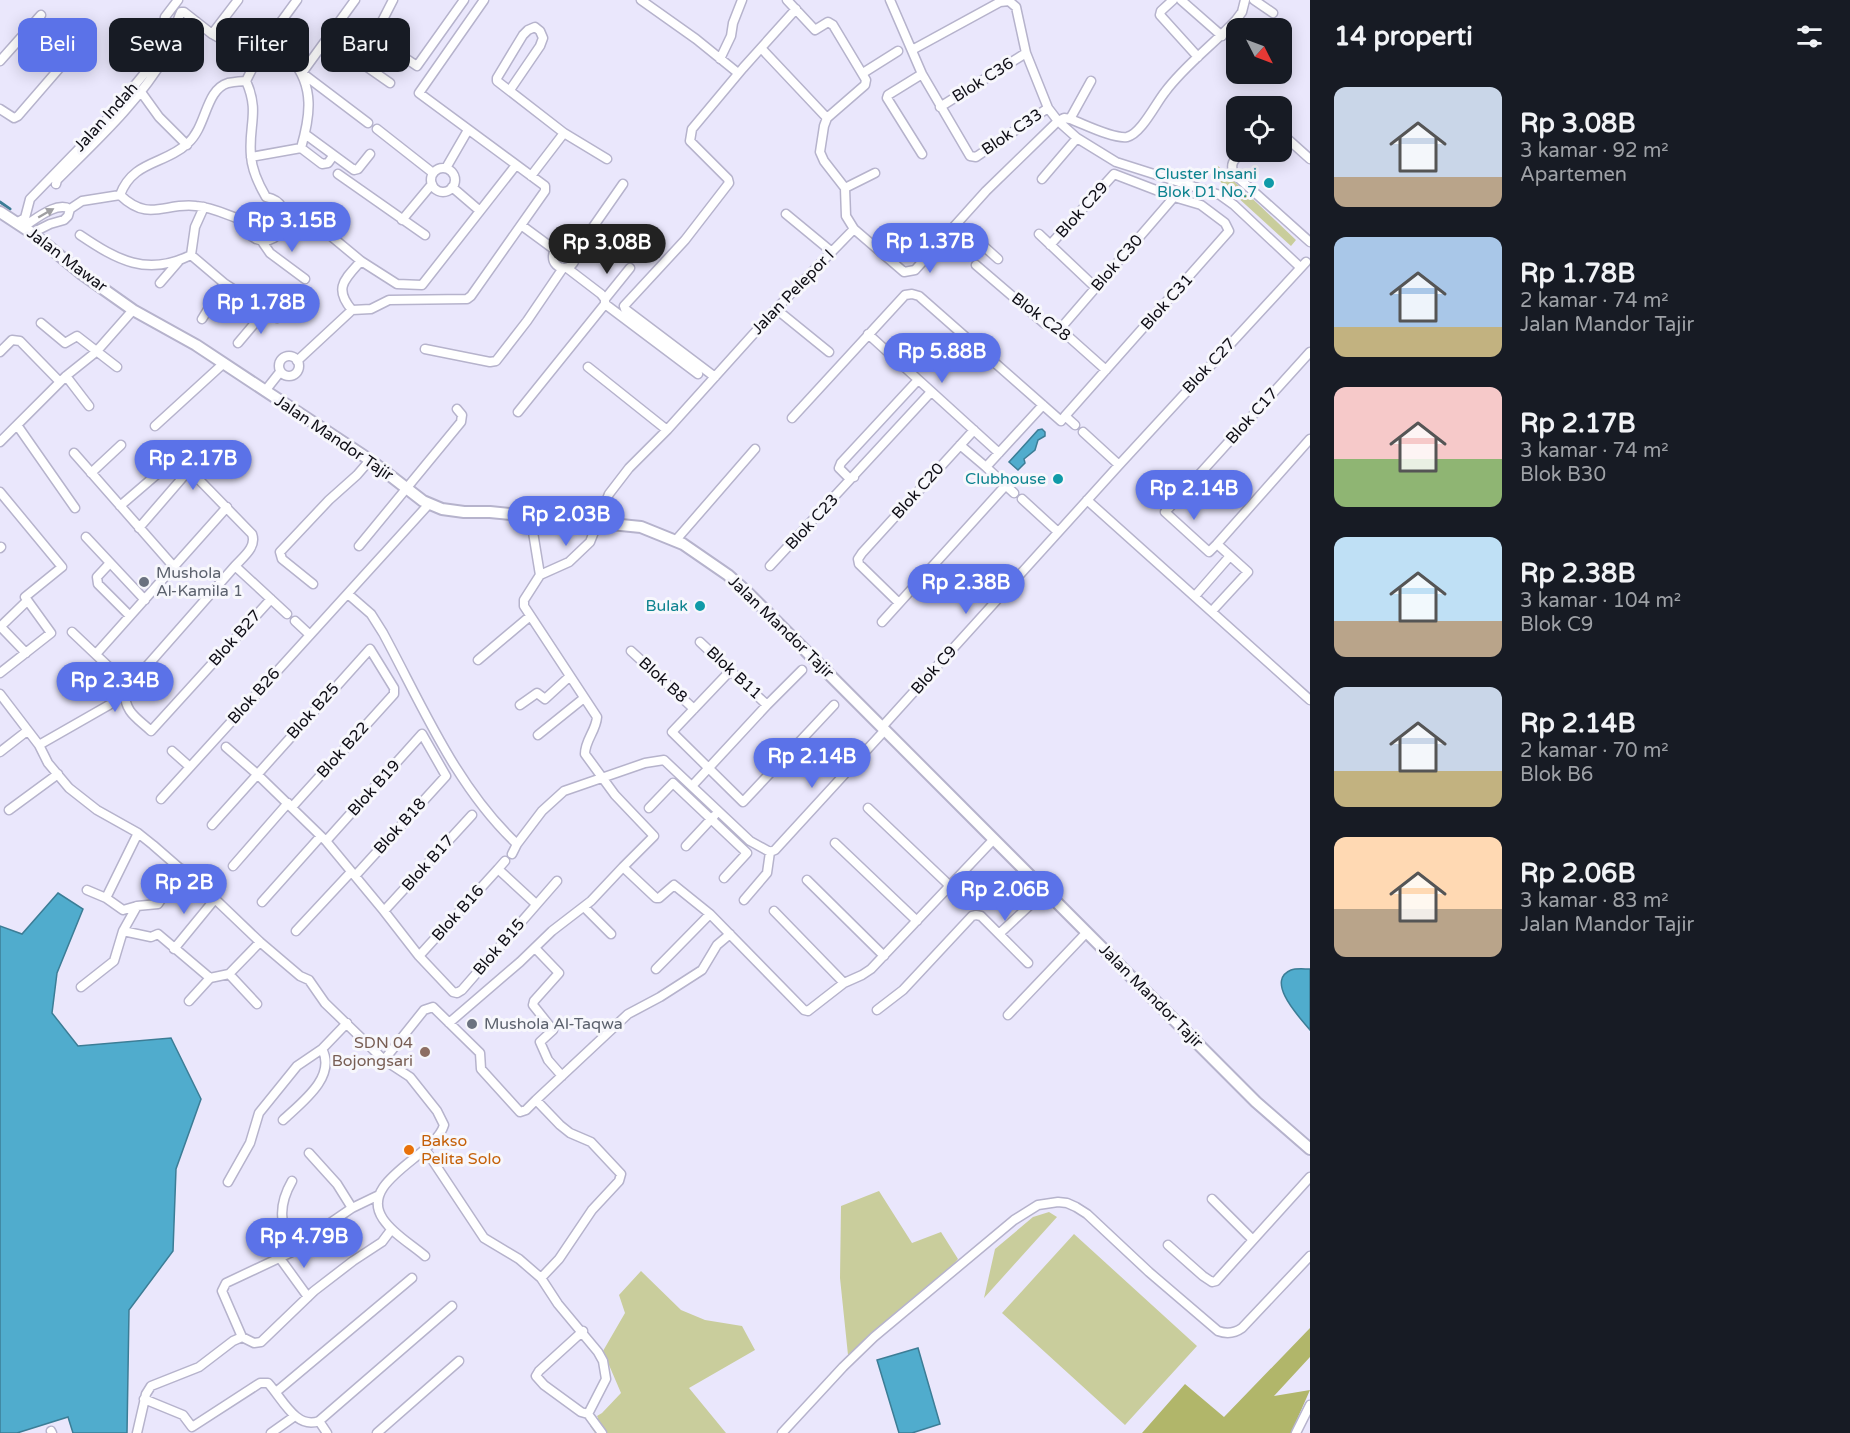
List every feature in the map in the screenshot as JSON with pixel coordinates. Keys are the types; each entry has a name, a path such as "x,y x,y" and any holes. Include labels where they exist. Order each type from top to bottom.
{"street":[{"name":"Jalan Indah","path":"24,227 30,199 103,124 148,69 160,48 165,17 178,0"},
{"path":"212,34 238,0"},
{"path":"282,18 297,0"},
{"path":"343,18 356,0"},
{"path":"393,0 374,37 431,76"},
{"path":"417,66 464,0"},
{"path":"297,361 352,310 370,309 389,300 467,299 546,188 418,93 484,0"},
{"path":"641,0 696,39 738,73"},
{"path":"720,59 731,36 733,22 742,0"},
{"path":"787,0 815,30 828,22 832,25 863,73 866,84 827,118 820,152 824,161 845,188 846,216 854,229 906,273 921,265 986,191 1058,121 1064,118 1070,119 1115,136 1127,137 1143,124 1166,90 1222,36 1242,12 1245,0"},
{"path":"890,0 922,74 940,107"},
{"path":"1181,0 1222,36"},
{"path":"1254,0 1273,13"},
{"path":"912,50 1000,2 1010,1 1016,7 1026,53 1048,108 1058,121 1077,138 1042,179"},
{"path":"1170,1 1160,15 1198,57"},
{"path":"715,377 624,306 685,240 729,183 728,179 690,141 692,129 738,73 796,9"},
{"path":"56,184 57,180 108,130 141,92 167,54 181,12 216,36"},
{"path":"0,61 41,15"},
{"path":"510,90 540,46 543,38 535,27 523,35 497,78 499,83 564,133 607,159"},
{"path":"302,73 321,47"},
{"path":"761,48 827,118"},
{"path":"863,73 898,51"},
{"name":"Blok C36","path":"940,107 1026,53"},
{"path":"0,109 10,117 18,116 56,72"},
{"path":"246,81 250,72"},
{"path":"374,72 390,83"},
{"path":"302,73 368,123"},
{"path":"301,148 310,106 302,73"},
{"path":"922,74 888,94 888,101 922,154"},
{"path":"120,195 124,185 138,170 177,153 187,145 199,131 211,98 217,90 226,84 246,81"},
{"path":"246,81 253,95 251,157 259,185 266,197 275,200 284,210 310,220"},
{"path":"1070,119 1091,81"},
{"path":"141,92 159,117 187,145"},
{"name":"Blok C33","path":"940,107 970,156 976,157 1048,108"},
{"path":"377,129 434,172"},
{"path":"446,168 468,130"},
{"path":"531,176 564,133"},
{"path":"304,134 355,171 370,154"},
{"name":"Blok C27","path":"1077,138 1116,162 1220,195 1303,264 1088,500"},
{"path":"1292,143 1310,159"},
{"path":"251,157 301,148 322,164 328,163 333,156"},
{"path":"1232,162 1231,168 1234,174 1310,243"},
{"path":"320,227 362,261 397,284 419,285 424,283 516,165"},
{"path":"402,220 432,183 434,172 437,169 446,168"},
{"path":"432,183 441,191 452,187 454,176 446,168"},
{"path":"845,188 874,173"},
{"path":"338,174 425,236"},
{"name":"Blok C29","path":"1050,245 1114,174 1174,197"},
{"path":"425,349 496,362 565,268 573,264 574,253 623,184"},
{"path":"452,187 480,211"},
{"path":"24,227 64,220 70,209 82,201 120,195 145,210 204,207 242,220 249,234 261,240 270,253 305,279"},
{"name":"Blok C31","path":"1065,416 1228,234 1228,227 1225,223 1201,205 1174,197"},
{"name":"Blok C30","path":"1060,329 1174,197"},
{"path":"24,227 57,207 66,206 70,209"},
{"path":"191,255 195,227 204,207"},
{"path":"261,240 273,238 280,233 285,224 284,210"},
{"name":"Jalan Mawar","path":"0,212 24,227 133,310"},
{"path":"786,214 832,252"},
{"path":"958,223 998,259"},
{"path":"521,225 555,250"},
{"name":"Jalan Pelepor I","path":"540,575 569,562 590,542 609,494 618,481 776,309 854,229"},
{"path":"1039,234 1095,287"},
{"path":"80,235 106,252 132,264 152,266 179,261 191,255"},
{"path":"555,250 566,246 574,253"},
{"path":"555,250 554,261 698,374"},
{"path":"191,255 224,283 277,318"},
{"path":"160,283 179,261"},
{"path":"352,310 344,300 341,291 344,281 362,261"},
{"name":"Blok C28","path":"976,265 1045,324 1060,329 1106,370"},
{"path":"518,412 550,374 630,268"},
{"path":"202,319 224,283"},
{"path":"389,300 397,284"},
{"path":"792,418 905,295 912,294 919,296 1061,421 1065,416 1075,425"},
{"path":"776,309 829,352"},
{"path":"0,442 63,379 96,352 133,310"},
{"name":"Jalan Mandor Tajir","path":"133,310 224,363 370,460 429,504 464,512 490,512 640,527 676,540 714,564 749,594 1256,1102 1310,1149"},
{"path":"238,343 265,311"},
{"path":"41,323 65,343 77,336 117,367"},
{"path":"868,334 999,453"},
{"path":"0,352 12,340 20,341 90,406"},
{"name":"Blok C17","path":"1169,508 1310,352"},
{"path":"265,390 280,372 279,362 284,357 291,356 297,361 298,371 293,376 286,376 280,372"},
{"path":"155,426 224,363"},
{"path":"588,367 668,429"},
{"name":"Blok C23","path":"854,477 849,478 844,475 839,468 841,463 918,380"},
{"name":"Blok C23","path":"770,566 931,392"},
{"path":"986,467 1043,405"},
{"path":"359,546 461,422 462,415 457,409"},
{"path":"17,425 75,508"},
{"name":"Blok C20","path":"898,603 859,564 858,560 974,430"},
{"path":"1083,432 1119,465"},
{"path":"1150,490 1169,508 1165,513 1209,552 1310,439"},
{"path":"91,473 121,445"},
{"path":"960,445 1014,492"},
{"path":"676,540 755,450"},
{"path":"74,453 174,567"},
{"path":"72,632 129,686 236,566 254,540 252,534 227,507 177,457 120,506"},
{"path":"313,584 282,559 280,552 328,500 357,475 370,460"},
{"path":"139,528 190,469"},
{"path":"882,622 1006,485"},
{"path":"0,492 62,565 25,597 51,633 0,673"},
{"path":"1022,500 1058,532"},
{"path":"1088,500 1310,700"},
{"name":"Blok C9","path":"772,851 1088,500"},
{"name":"Blok B26","path":"160,799 429,504"},
{"path":"96,654 227,507"},
{"path":"449,1023 560,924 584,907 654,836 602,779 585,754 585,748 596,726 597,717 529,617 523,602 540,575 532,516"},
{"path":"86,537 145,600"},
{"path":"1212,611 1248,572 1217,544"},
{"path":"1195,596 1230,556"},
{"path":"110,563 97,577 98,584 130,616"},
{"path":"236,566 287,614"},
{"path":"348,594 371,614 383,633 462,779 495,823 517,844"},
{"name":"Blok B27","path":"129,686 125,691 124,699 128,710 151,731 271,599"},
{"path":"26,653 0,627 27,601"},
{"path":"478,660 529,617"},
{"path":"295,621 310,635"},
{"name":"Blok B11","path":"700,642 767,705"},
{"name":"Blok B22","path":"233,866 394,694 394,688 370,649"},
{"name":"Blok B25","path":"212,825 370,649"},
{"name":"Blok B8","path":"631,651 694,709"},
{"name":"Blok B8","path":"709,768 672,732 731,670"},
{"path":"692,786 802,670"},
{"path":"520,705 537,693 545,699 569,677"},
{"path":"0,694 58,774 80,798 138,833 182,869 260,942 300,976 309,980 325,1003 384,1060 410,1077 437,1111 443,1122 442,1130 425,1149 387,1181 379,1195 381,1216 391,1230 425,1256"},
{"path":"538,735 584,698"},
{"path":"39,745 110,705"},
{"path":"709,768 743,802 834,705"},
{"path":"0,752 27,731"},
{"name":"Blok B18","path":"296,931 446,776 422,734"},
{"name":"Blok B19","path":"262,902 422,734"},
{"path":"226,747 290,805 323,839 419,956"},
{"path":"172,751 190,767"},
{"path":"512,854 542,811 564,791 645,763 664,760 750,841 772,851 767,873 744,900"},
{"path":"9,810 58,774"},
{"path":"649,808 673,783 747,853 724,878"},
{"path":"868,808 948,885"},
{"path":"686,846 719,811"},
{"name":"Blok B17","path":"384,911 472,814"},
{"path":"105,898 138,833"},
{"path":"623,867 656,898 674,885 710,914 804,1010 811,1009 844,983 862,975 884,956 948,885 994,839"},
{"path":"835,843 917,921"},
{"name":"Blok B16","path":"419,956 505,861"},
{"path":"87,890 123,910 158,904 182,869"},
{"path":"498,869 536,904"},
{"path":"807,880 884,956"},
{"name":"Blok B15","path":"419,956 453,992 457,993 557,881"},
{"path":"999,934 1045,891"},
{"path":"174,949 215,899"},
{"path":"81,987 112,963 123,931 137,906"},
{"path":"584,907 611,934"},
{"path":"774,911 844,983"},
{"path":"656,969 710,914"},
{"path":"878,1010 903,990 972,916 981,916 1028,963"},
{"path":"123,931 151,937 158,934 210,978"},
{"path":"1008,1015 1087,932"},
{"path":"384,1060 424,1010 433,1007 480,1053 481,1069 520,1112 524,1111 628,1014 666,994 702,970 713,951 730,934"},
{"path":"189,1001 210,978 229,974 260,942"},
{"path":"535,948 559,973 534,1000 533,1005 553,1029 540,1042 548,1060 562,1076"},
{"path":"229,974 257,1004"},
{"path":"228,1182 250,1143 259,1113 297,1066 322,1049 347,1023"},
{"path":"283,1120 316,1087 324,1073 326,1064 322,1049"},
{"path":"536,1100 570,1133 591,1142 621,1174 619,1181 592,1210 559,1259 541,1278"},
{"path":"425,1149 484,1238 519,1259 541,1278 558,1304 583,1331 603,1361 606,1379 588,1414"},
{"path":"309,1153 337,1184 352,1208"},
{"path":"1168,1245 1212,1282 1220,1278 1310,1177"},
{"path":"292,1181 285,1193 281,1222 292,1252"},
{"path":"379,1195 352,1208 292,1252 226,1283 222,1291 242,1337 254,1343 261,1342 308,1297 353,1261 382,1242 391,1230"},
{"path":"1212,1199 1253,1240"},
{"path":"782,1433 862,1348 904,1310 1014,1220 1038,1205 1067,1203 1087,1214 1158,1280 1224,1334 1242,1329 1310,1256"},
{"path":"279,1257 308,1297"},
{"path":"276,1392 412,1278"},
{"path":"144,1399 183,1415 192,1430 260,1383 268,1383 295,1416 312,1424 319,1421 452,1306"},
{"path":"583,1331 536,1376 557,1395 581,1412 588,1414 602,1433"},
{"path":"137,1433 147,1389 199,1367 233,1341 242,1337"},
{"path":"377,1433 459,1361"},
{"path":"1296,1433 1310,1405"},
{"path":"272,1433 295,1416"},
{"path":"319,1421 327,1433"}],"green space":[{"path":"1218,166 1296,240 1291,246 1213,175"},
{"path":"879,1191 912,1243 941,1232 958,1259 941,1279 848,1355 840,1278 841,1206"},
{"path":"1049,1212 1057,1217 984,1298 995,1249 1033,1217"},
{"path":"1074,1234 1197,1346 1125,1425 1002,1313"},
{"path":"641,1271 681,1310 705,1320 742,1326 755,1350 689,1388 726,1433 595,1433 590,1426 621,1393 603,1351 625,1313 619,1295"},
{"path":"1310,1328 1310,1357 1274,1396 1310,1390 1291,1433 1142,1433 1185,1384 1224,1417"}],"water":[{"path":"1042,429 1045,436 1038,440 1035,450 1024,459 1025,463 1018,470 1009,462 1038,430"},
{"path":"58,893 83,909 57,973 52,1013 78,1046 171,1038 201,1099 176,1169 173,1251 129,1310 127,1433 73,1433 68,1417 17,1433 0,1433 0,926 22,934"},
{"path":"1310,969 1310,1030 1287,1000 1281,982 1284,975 1291,970"},
{"path":"918,1348 940,1424 912,1433 899,1433 877,1360"}],"waterway":[{"path":"0,202 10,209"}],"place":[{"name":"Cluster Insani Blok D1 No.7","path":"1269,183"},
{"name":"Clubhouse","path":"1058,479"},
{"name":"Mushola Al-Kamila 1","path":"144,582"},
{"name":"Bulak","path":"700,606"},
{"name":"Mushola Al-Taqwa","path":"472,1024"},
{"name":"SDN 04 Bojongsari","path":"425,1052"},
{"name":"Bakso Pelita Solo","path":"409,1150"}]}
